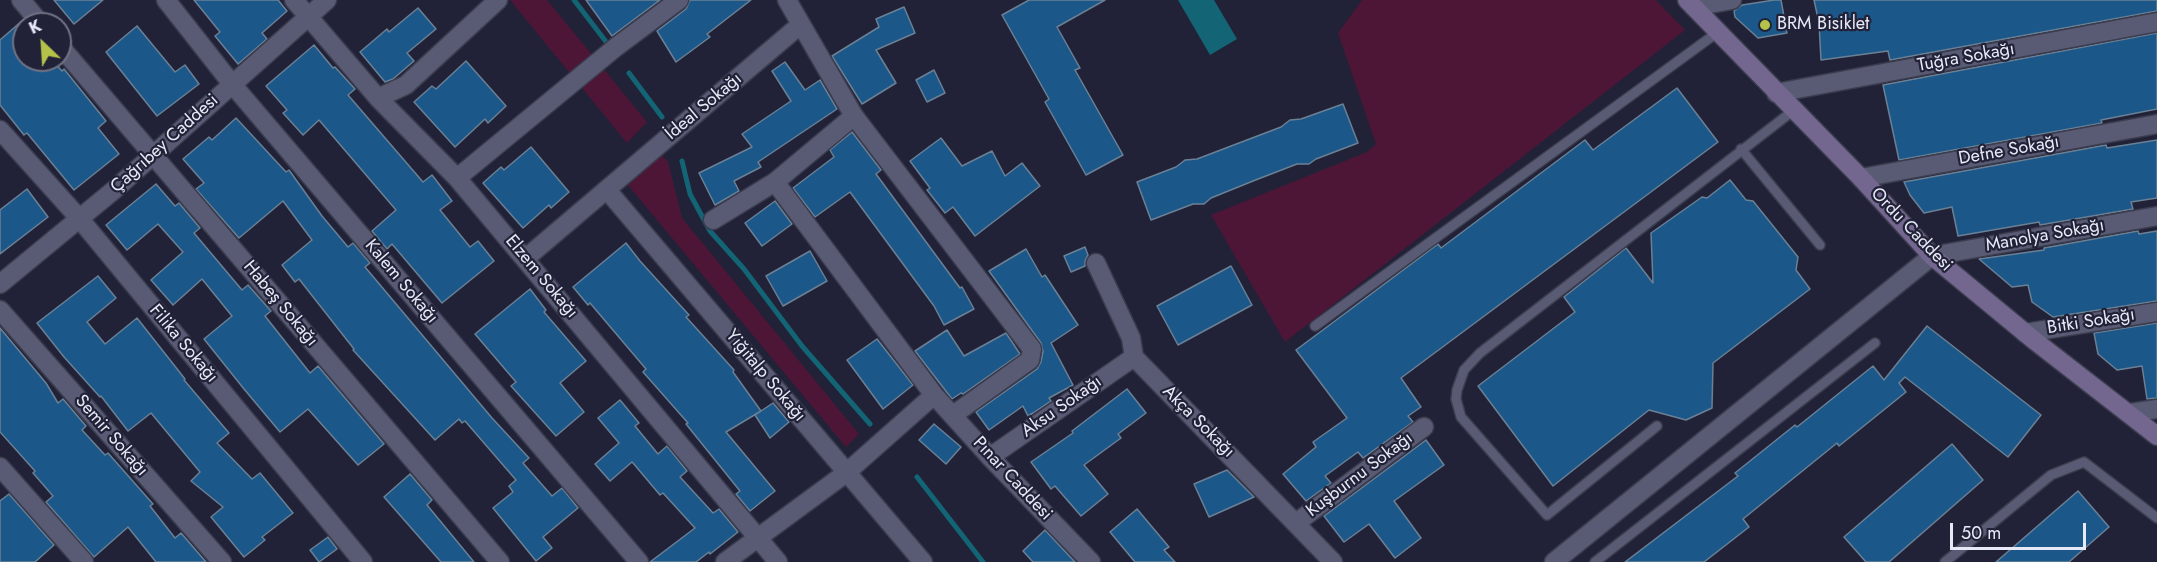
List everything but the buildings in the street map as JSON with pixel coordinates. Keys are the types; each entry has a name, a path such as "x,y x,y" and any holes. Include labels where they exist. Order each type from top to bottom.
{"main road":[{"name":"Ordu Caddesi","path":"1690,3 1861,178 1932,256 2025,333 2157,436"}],"street":[{"path":"21,0 31,12"},
{"name":"Kalem Sokağı","path":"166,0 232,84 639,562"},
{"name":"Elzem Sokağı","path":"294,0 378,98 458,178 778,562"},
{"name":"Çağrıbey Caddesi","path":"0,284 153,154 327,0"},
{"path":"378,98 406,85 498,0"},
{"path":"458,178 616,47 679,0"},
{"path":"787,0 854,116 1032,349 1030,360 953,415"},
{"path":"1690,3 1732,0"},
{"name":"Tuğra Sokağı","path":"1776,93 2157,22"},
{"name":"İdeal Sokağı","path":"526,258 800,25"},
{"name":"Habeş Sokağı","path":"72,60 500,562"},
{"path":"713,220 775,182 854,116"},
{"name":"Defne Sokağı","path":"1861,178 2157,124"},
{"name":"Filika Sokağı","path":"0,130 79,218 363,562"},
{"name":"Pınar Caddesi","path":"775,182 934,395 1091,562"},
{"name":"Yiğitalp Sokağı","path":"607,190 923,562"},
{"name":"Manolya Sokağı","path":"1932,256 2157,216"},
{"path":"1554,562 1932,256"},
{"name":"Akça Sokağı","path":"1096,262 1131,338 1134,357 1333,562"},
{"name":"Semir Sokağı","path":"0,310 222,562"},
{"name":"Bitki Sokağı","path":"2025,333 2157,312"},
{"name":"Aksu Sokağı","path":"990,457 1134,357"},
{"path":"725,562 846,472 934,395"},
{"path":"2130,413 2157,409"},
{"name":"Kuşburnu Sokağı","path":"1296,523 1424,427"},
{"path":"0,466 84,562"}],"lane":[{"path":"1315,326 1718,32"},
{"path":"1657,426 1547,515 1461,417 1456,399 1457,390 1464,370 1471,360 1794,110"},
{"path":"1741,149 1820,245"},
{"path":"1595,562 1875,343"},
{"path":"1945,562 2051,475 2084,462 2157,518"}],"shaded area":[{"path":"510,0 547,0 647,122 627,143"},
{"path":"1178,0 1214,0 1237,39 1210,55"},
{"path":"1362,0 1656,0 1685,30 1285,342 1211,215 1367,152 1376,144 1338,33"},
{"path":"660,153 668,162 682,218 859,434 846,447 627,184"}],"waterway":[{"path":"574,0 607,43"},
{"path":"629,73 662,117"},
{"path":"682,161 690,194 710,231 744,269 802,346 870,424"},
{"path":"917,477 983,562"}],"place":[{"name":"BRM Bisiklet","path":"1765,25"}]}
